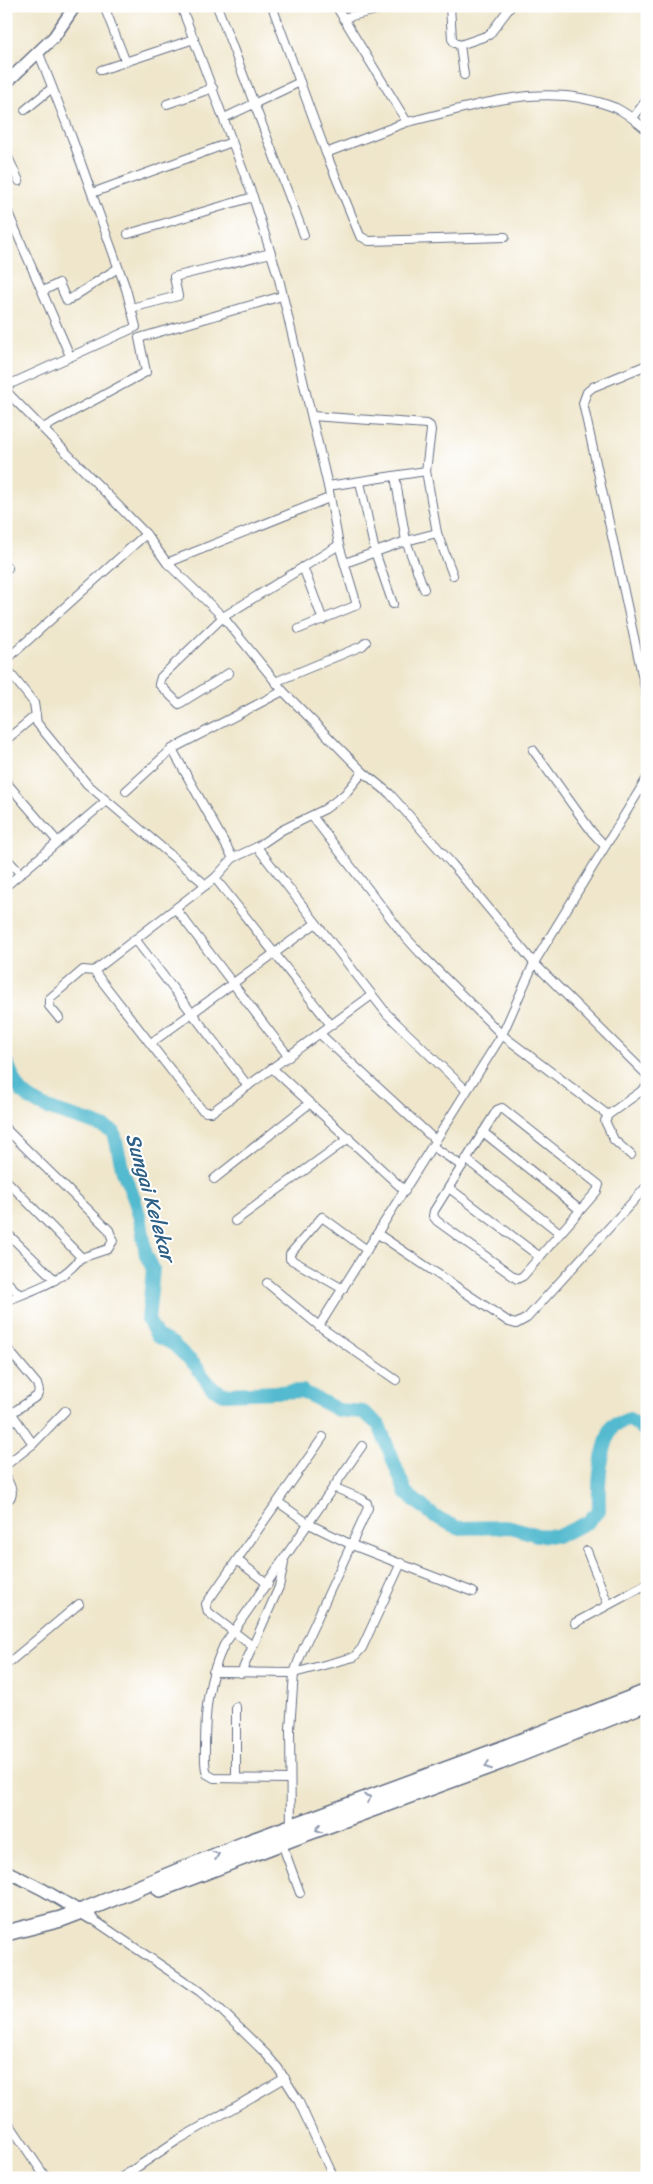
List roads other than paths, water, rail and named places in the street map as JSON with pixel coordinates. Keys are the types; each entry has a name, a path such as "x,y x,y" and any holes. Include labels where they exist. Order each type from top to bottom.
{"highway":[{"path":"421,1785 647,1692"},
{"path":"6,1942 85,1915 285,1834 647,1703"},
{"path":"6,1933 85,1915"}],"street":[{"path":"6,83 54,37 74,6"},
{"path":"104,6 125,60"},
{"path":"181,6 253,197 270,253 312,416 339,545 356,605 298,629"},
{"path":"217,6 304,235"},
{"path":"272,6 326,153 360,236 363,239 505,237"},
{"path":"336,6 407,122"},
{"path":"343,18 393,6"},
{"path":"450,6 452,39 454,43 460,45 489,35 511,6"},
{"path":"101,70 125,60 194,39"},
{"path":"460,45 464,75"},
{"path":"38,51 92,193 118,268 131,308 146,372 42,428"},
{"path":"224,118 300,82"},
{"path":"25,110 52,88"},
{"path":"168,104 212,88"},
{"path":"326,153 407,122 525,95 574,96 616,108 633,118 647,130"},
{"path":"633,118 647,99"},
{"path":"92,193 232,142"},
{"path":"6,153 19,182"},
{"path":"128,234 253,197"},
{"path":"6,208 70,356"},
{"path":"131,308 178,296 174,277 270,253"},
{"path":"43,291 59,283 67,301 118,268"},
{"path":"139,338 282,296"},
{"path":"6,386 136,327"},
{"path":"647,365 593,387 587,392 583,403 647,697"},
{"path":"6,391 146,534 167,563 223,617 283,691 363,772 396,800 534,963 647,1075"},
{"path":"312,416 428,424 431,430 426,471 437,533 453,575"},
{"path":"328,486 426,471"},
{"path":"395,476 406,541 424,590"},
{"path":"360,482 375,552 393,604"},
{"path":"167,563 330,498"},
{"path":"345,563 406,541 437,533"},
{"path":"6,660 146,534"},
{"path":"229,673 179,704 159,684 161,677 223,617 339,545"},
{"path":"303,567 323,620"},
{"path":"275,682 362,646 366,642"},
{"path":"6,668 34,703 37,723 77,772 106,801 206,885"},
{"path":"126,791 172,749 283,691"},
{"path":"6,740 36,715"},
{"path":"172,749 233,858"},
{"path":"533,750 592,832 605,846"},
{"path":"59,1018 49,1006 49,999 82,970 94,971 215,878 233,858 257,847 282,830 312,816 340,798 363,772"},
{"path":"320,1326 502,1034 534,963 647,778"},
{"path":"6,782 58,842"},
{"path":"6,886 106,801"},
{"path":"312,816 410,943 502,1034 608,1115"},
{"path":"257,847 372,995 398,1025 466,1090"},
{"path":"6,858 21,874"},
{"path":"215,878 331,1025"},
{"path":"176,908 289,1057"},
{"path":"150,1043 274,951 316,923"},
{"path":"135,939 248,1086"},
{"path":"94,971 204,1112 212,1112 372,995"},
{"path":"320,1034 433,1143 464,1163 560,1233"},
{"path":"273,1069 405,1191"},
{"path":"631,1155 614,1140 605,1120 608,1115 647,1087"},
{"path":"214,1179 310,1103"},
{"path":"504,1108 599,1185 597,1191 521,1278 515,1279 434,1217 434,1212 483,1132 497,1110 504,1108"},
{"path":"6,1129 109,1230 113,1241 108,1249 81,1258 55,1280 6,1301"},
{"path":"483,1132 580,1210"},
{"path":"235,1220 349,1138"},
{"path":"6,1180 81,1255 81,1258"},
{"path":"378,1234 510,1322 516,1324 527,1318 647,1186"},
{"path":"449,1188 540,1257"},
{"path":"343,1289 290,1259 290,1254 322,1217 367,1250"},
{"path":"6,1232 55,1280"},
{"path":"6,1281 20,1295"},
{"path":"266,1283 320,1326 396,1380"},
{"path":"6,1347 39,1387 37,1396 9,1415"},
{"path":"6,1405 9,1415 33,1444"},
{"path":"6,1465 33,1444 65,1411"},
{"path":"251,1645 208,1612 205,1606 323,1437"},
{"path":"290,1779 214,1778 208,1776 206,1771 206,1708 213,1672 224,1645 362,1446"},
{"path":"6,1477 13,1493 10,1499 6,1501"},
{"path":"300,1893 285,1834 290,1779 290,1729 294,1673 303,1649 367,1510 367,1503 362,1499 333,1487"},
{"path":"278,1502 309,1524 352,1545 473,1592"},
{"path":"588,1551 608,1604"},
{"path":"237,1560 268,1584"},
{"path":"240,1672 279,1587 284,1561"},
{"path":"213,1672 294,1673 358,1655 401,1563"},
{"path":"575,1624 647,1584"},
{"path":"6,1665 79,1604"},
{"path":"236,1707 236,1778"},
{"path":"6,1871 49,1893 85,1915 210,2000 265,2053 285,2078 304,2112 334,2178"},
{"path":"122,2178 176,2141 285,2078"},
{"path":"6,2119 46,2178"}],"waterway":[{"name":"Sungai Kelekar","path":"6,1061 17,1086 30,1099 53,1110 91,1122 114,1132 123,1172 134,1198 141,1222 146,1255 153,1269 148,1320 157,1336 173,1344 195,1365 211,1387 224,1394 302,1391 338,1410 363,1412 379,1425 406,1493 434,1516 458,1528 511,1527 537,1535 558,1536 588,1522 599,1510 601,1467 612,1426 629,1419 647,1432"}]}
